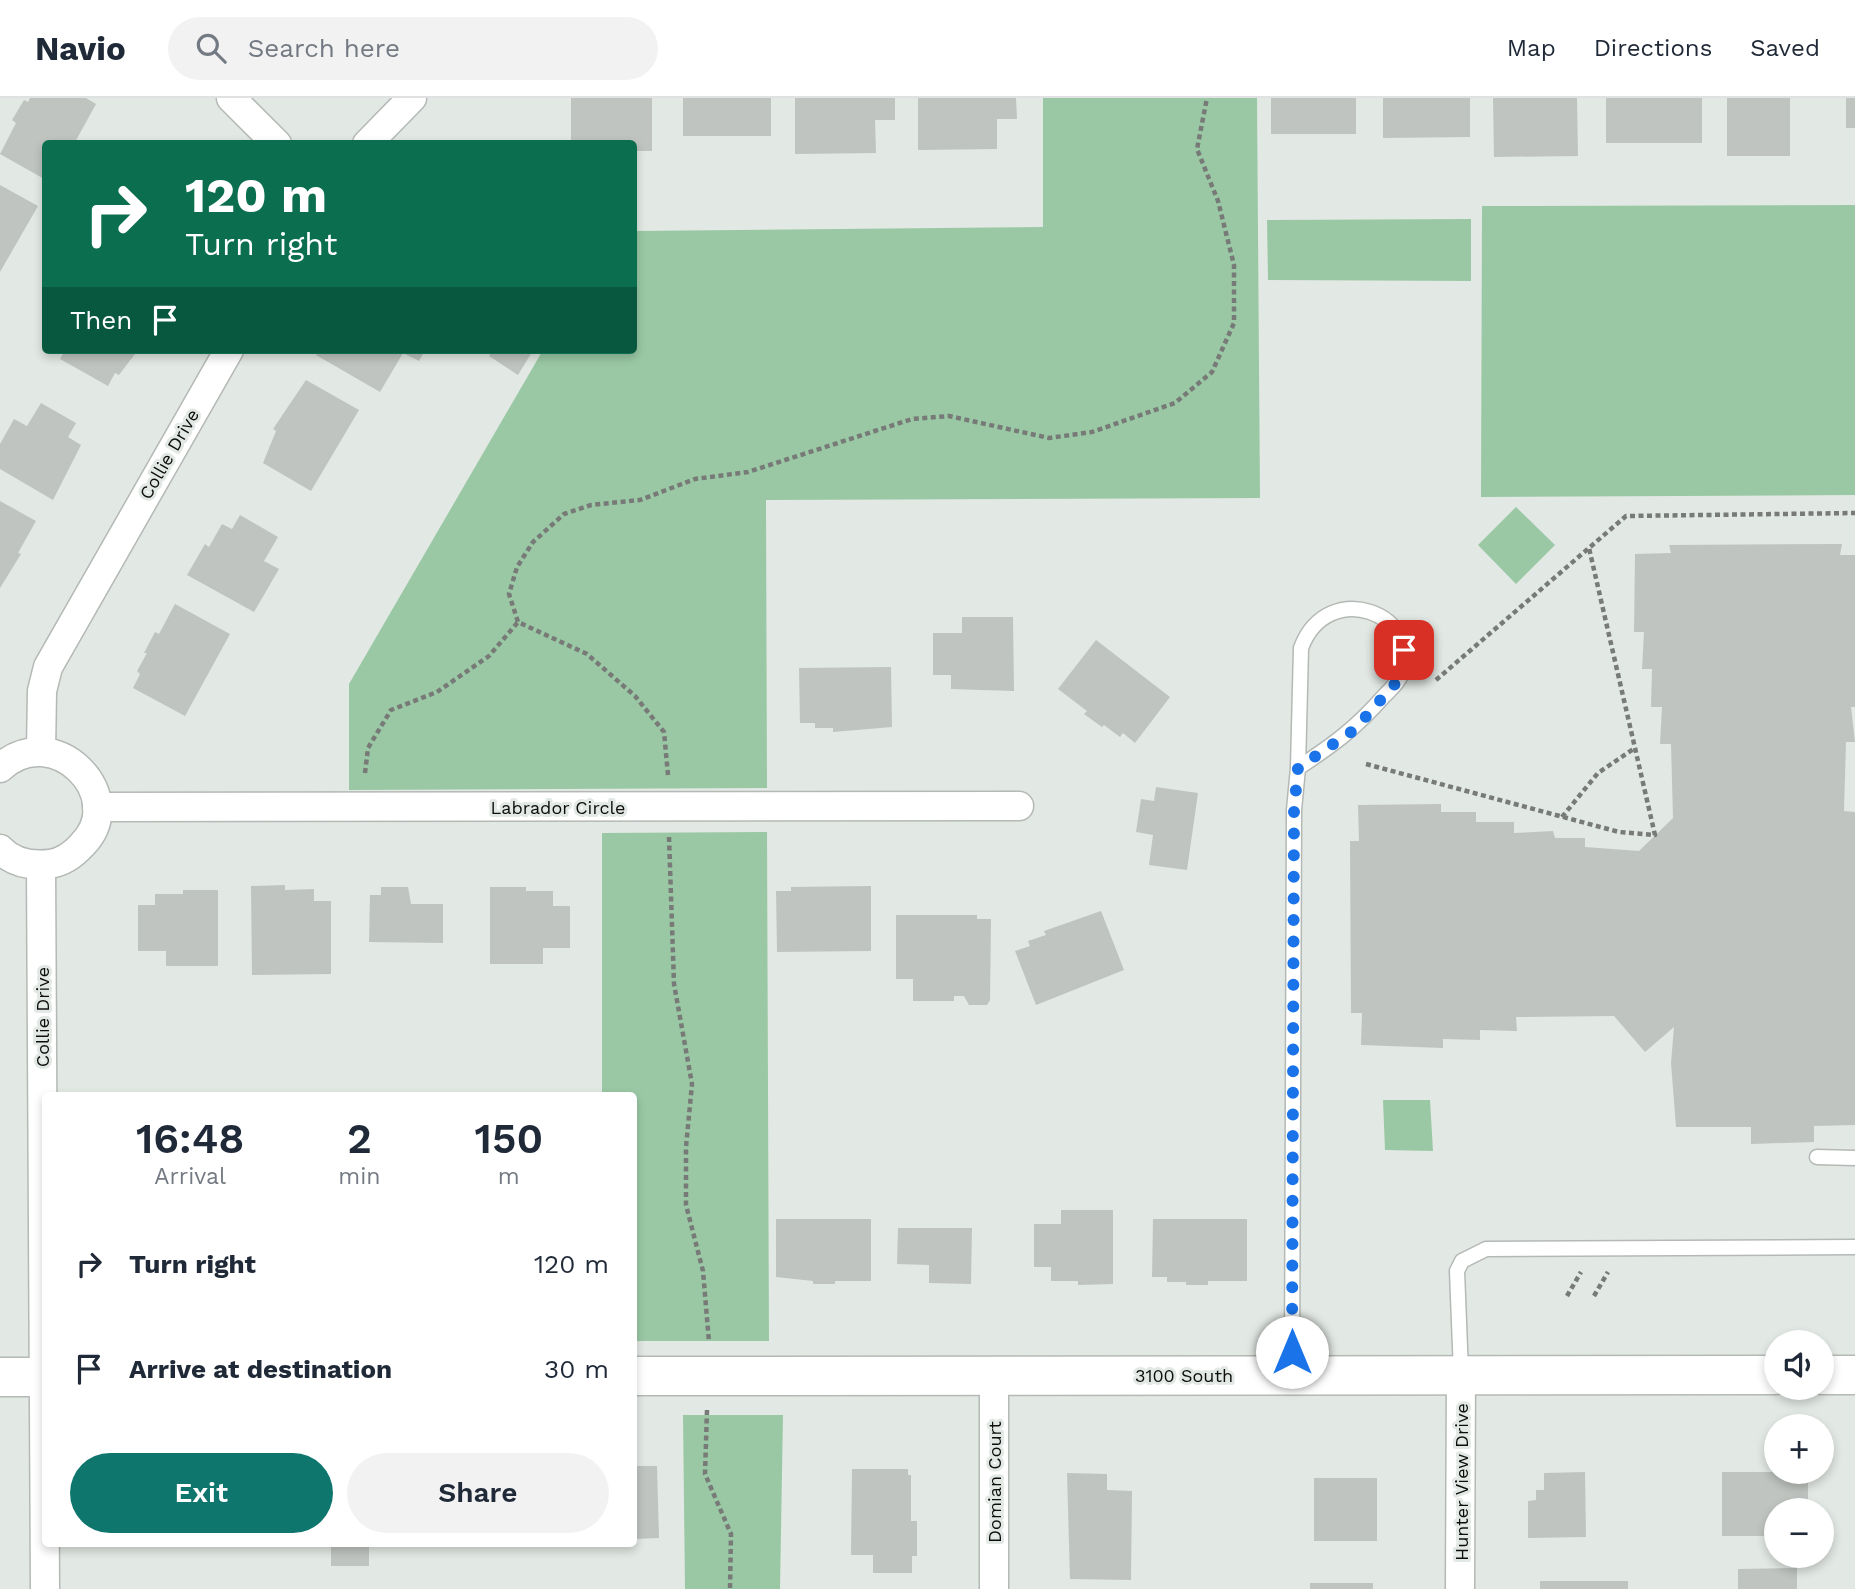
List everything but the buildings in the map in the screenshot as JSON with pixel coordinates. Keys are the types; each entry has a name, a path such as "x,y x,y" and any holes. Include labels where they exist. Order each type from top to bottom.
{"main road":[{"name":"3100 South","path":"637,1376 1764,1375"},
{"path":"1834,1375 1855,1375"},
{"path":"0,1377 42,1377"}],"street":[{"path":"231,98 273,140"},
{"path":"371,140 412,98"},
{"name":"Collie Drive","path":"41,751 41,706 48,667 227,354"},
{"path":"0,768 23,754 41,751 58,754 86,775 94,790 97,807 94,826 86,842 73,855 57,863 21,863 0,849"},
{"name":"Labrador Circle","path":"97,807 1019,806"},
{"name":"Collie Drive","path":"41,865 43,1092"},
{"name":"Hunter View Drive","path":"1460,1589 1461,1375"},
{"name":"Domian Court","path":"994,1376 995,1589"},
{"name":"Collie Drive","path":"45,1547 45,1589"}],"lane":[{"path":"1292,1375 1294,810 1298,768 1301,648 1306,634 1326,614 1355,607 1369,610 1382,617 1399,637 1404,650 1401,677 1354,730 1298,768"},
{"path":"1816,1157 1855,1158"},
{"path":"1461,1375 1457,1271 1462,1261 1486,1249 1855,1247"}],"path":[{"path":"668,786 664,732 635,696 587,654 518,622 509,594 517,567 533,542 564,514 591,505 640,500 695,479 748,472 912,419 949,416 1049,438 1092,432 1175,403 1212,372 1234,323 1234,265 1218,201 1197,149 1207,98"},
{"path":"1436,680 1626,516 1855,513"},
{"path":"1366,764 1619,832 1656,835 1589,548"},
{"path":"365,773 368,748 391,710 437,692 489,656 518,622"},
{"path":"1562,817 1598,773 1635,748"},
{"path":"669,831 674,984 692,1084 686,1147 686,1205 703,1271 709,1336"},
{"path":"1594,1296 1611,1267"},
{"path":"707,1412 705,1474 731,1534 730,1589"}],"green space":[{"path":"1043,98 1257,98 1260,498 766,500 767,788 349,790 349,684 541,354 637,354 637,231 1043,227"},
{"path":"1855,205 1855,495 1481,497 1482,206"},
{"path":"1471,219 1471,281 1268,280 1267,220"},
{"path":"1516,507 1555,545 1516,584 1478,545"},
{"path":"767,832 769,1341 637,1341 637,1092 602,1092 602,833"},
{"path":"1383,1100 1430,1100 1433,1151 1385,1150"},
{"path":"683,1415 783,1415 780,1589 685,1589"}],"route":[{"path":"1292,1352 1294,810 1298,768 1354,730 1401,677 1404,650"}]}
